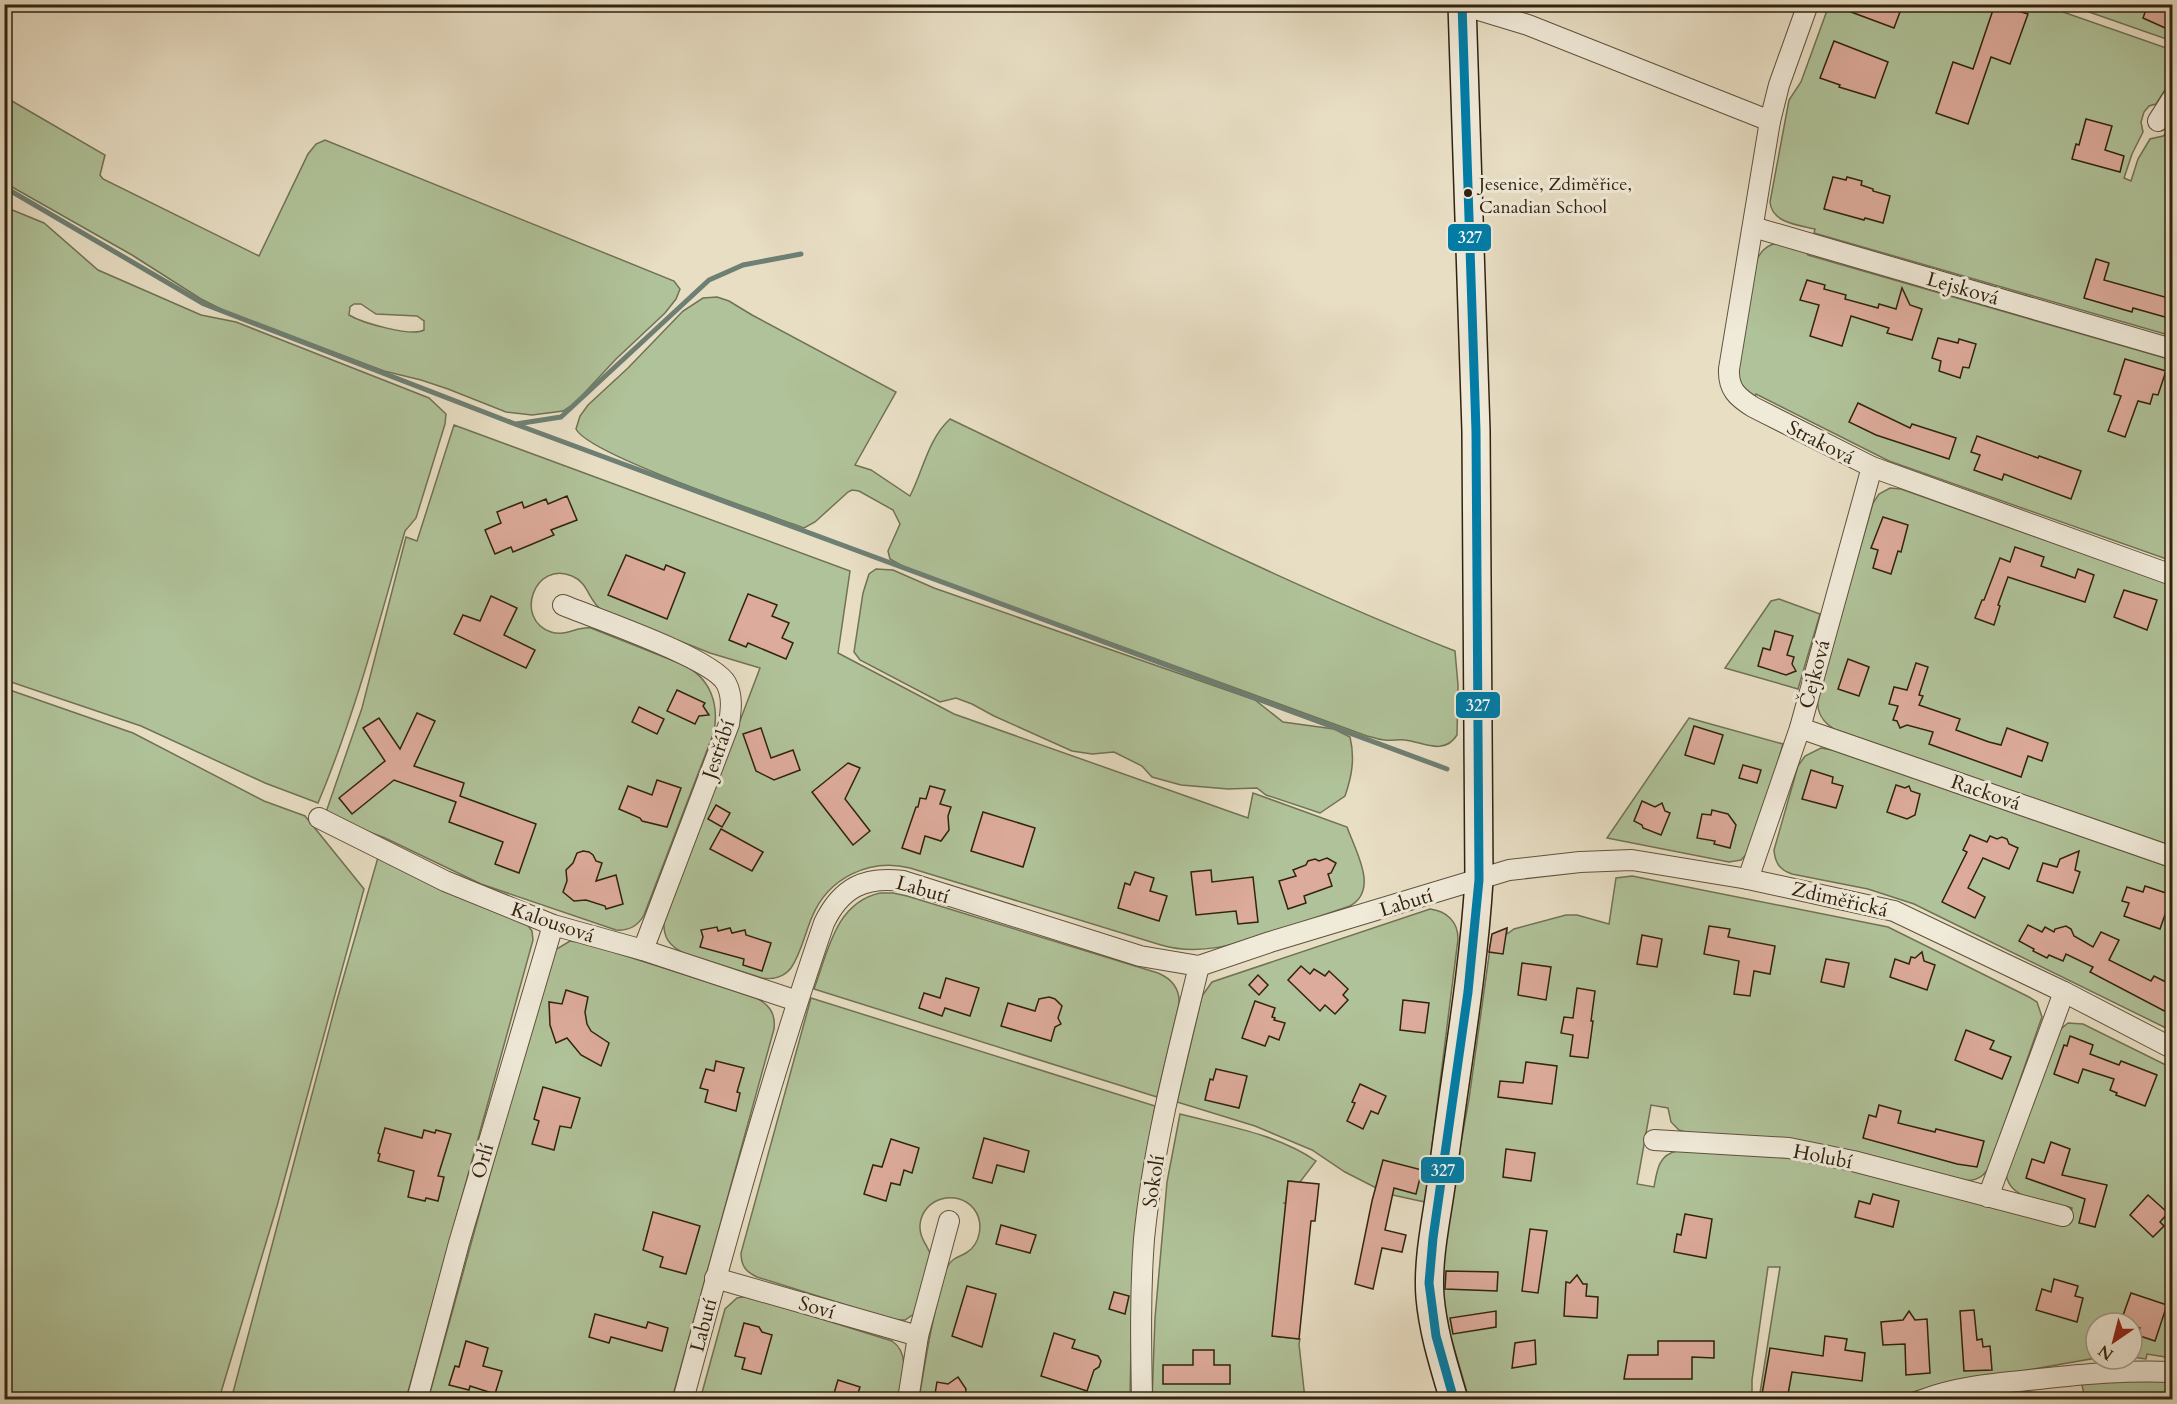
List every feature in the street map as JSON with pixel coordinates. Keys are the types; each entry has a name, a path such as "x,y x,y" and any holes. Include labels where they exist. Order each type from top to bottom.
{"street":[{"name":"Straková","path":"1808,4 1779,85 1770,121 1729,369 1728,380 1732,390 1740,399 1753,407 1872,467 2172,575"},
{"path":"1454,1400 1433,1320 1430,1294 1431,1264 1476,934 1479,880 1476,431 1462,5 1528,25 1770,121"},
{"path":"2158,121 2172,99"},
{"name":"Lejsková","path":"1753,227 2172,349"},
{"name":"Čejková","path":"1748,879 1800,728 1872,467"},
{"name":"Jestřábí","path":"563,605 693,658 718,673 726,683 730,696 729,724 643,950"},
{"name":"Racková","path":"1800,728 2172,857"},
{"name":"Kalousová","path":"319,818 446,881 553,925 643,950 797,1001"},
{"name":"Zdiměřická","path":"1479,880 1509,870 1580,862 1632,860 1748,879 1894,910 2064,992 2172,1048"},
{"name":"Labutí","path":"683,1400 715,1278 797,1001 824,923 831,909 853,888 866,882 884,879 903,881 1140,956 1199,966 1270,942 1479,880"},
{"name":"Orlí","path":"417,1400 459,1243 553,925"},
{"name":"Sokolí","path":"1142,1400 1141,1332 1144,1239 1165,1102 1199,966"},
{"path":"1989,1197 2064,992"},
{"name":"Holubí","path":"1654,1140 1789,1148 1852,1161 2063,1216"},
{"path":"908,1400 918,1336 949,1221"},
{"name":"Soví","path":"715,1278 918,1336"},
{"path":"1922,1400 1944,1392 1999,1383 2136,1370 2172,1372"}],"green space":[{"path":"1829,5 2043,5 2172,50 2172,79 2156,104 2149,106 2144,112 2141,122 2143,132 2124,178 2131,181 2138,159 2150,139 2163,136 2172,128 2172,336 1814,233 1815,229 1787,222 1775,215 1770,202 1789,100 1801,82"},
{"path":"2069,5 2172,5 2172,41"},
{"path":"5,97 105,155 100,175 103,179 259,256 308,154 316,144 325,140 674,281 680,289 676,299 665,313 616,359 575,403 563,411 532,415 506,412 448,389 384,371 223,310 5,183","holes":["354,304 361,304 376,314 417,316 424,321 424,330 418,332 398,330 375,325 349,315 350,307"]},
{"path":"5,207 44,223 98,270 201,315 236,322 429,398 446,414 445,424 416,518 405,531 355,702 318,803 265,783 141,726 5,680"},
{"path":"1779,243 1802,247 1808,255 2172,360 2172,561 1889,461 1748,392 1741,384 1738,373 1756,262 1765,249"},
{"path":"717,297 729,301 896,392 855,465 871,470 910,496 936,436 950,419 1264,569 1455,651 1458,685 1457,735 1446,745 1440,746 1367,736 906,568 890,559 888,551 900,524 893,510 859,491 848,492 815,522 804,528 644,468 588,440 576,429 580,416 588,405 628,368 683,311 703,298"},
{"path":"454,425 850,571 838,653 954,714 1248,818 1253,793 1347,827 1363,870 1363,890 1359,899 1350,906 1235,944 1191,950 1161,945 910,868 880,866 852,874 828,891 812,917 794,962 782,976 762,978 684,953 668,940 664,921 760,668 710,653 602,610 578,579 559,573 548,576 539,583 533,593 531,604 533,616 539,625 556,633 591,628 684,665 701,677 714,702 714,732 644,915 639,922 629,929 616,930 481,884 385,838 325,815 362,708 406,537 417,541"},
{"path":"1890,488 1901,489 2172,585 2172,846 1834,729 1826,723 1819,711 1818,696 1873,503 1879,494"},
{"path":"876,569 893,570 934,588 1255,700 1283,722 1334,729 1350,737 1352,745 1352,767 1345,796 1320,813 1266,795 1257,788 1228,789 1181,785 1152,777 1142,766 1114,752 1092,754 1072,751 956,698 940,702 860,660 854,652 863,593 869,574"},
{"path":"1779,599 1820,614 1798,689 1725,668 1771,601"},
{"path":"4,688 133,733 264,801 305,816 364,889 277,1206 219,1399 5,1399"},
{"path":"1689,718 1783,744 1753,847 1741,860 1729,862 1607,838"},
{"path":"1821,748 2172,868 2172,1031 1914,904 1868,889 1792,874 1781,868 1775,858 1774,850 1798,766 1805,756"},
{"path":"379,854 526,923 532,931 533,940 406,1399 231,1400 337,1000"},
{"path":"1632,876 1888,927 2029,997 2037,1002 2042,1017 1990,1165 1983,1175 1976,1179 1963,1180 1775,1138 1689,1133 1679,1130 1671,1122 1668,1108 1651,1105 1637,1184 1654,1187 1662,1160 1677,1151 1791,1158 1850,1170 2067,1225 2072,1208 2041,1202 2021,1195 2008,1182 2006,1172 2056,1033 2068,1023 2083,1024 2172,1068 2172,1358 2147,1354 2146,1359 2144,1359 2144,1311 2084,1311 2084,1360 1932,1387 1905,1394 1907,1398 1902,1399 1759,1399 1780,1267 1768,1267 1752,1380 1752,1399 1469,1399 1450,1334 1441,1288 1443,1242 1469,1099 1492,934 1507,928 1507,934 1514,929 1566,915 1577,915 1609,924 1616,878"},
{"path":"880,893 907,896 1158,973 1167,978 1176,989 1179,1004 1157,1097 814,989 829,945 843,918 865,898"},
{"path":"1430,909 1450,918 1456,927 1458,939 1425,1202 1388,1194 1345,1172 1312,1150 1255,1126 1177,1102 1202,996 1212,982"},
{"path":"570,941 585,943 755,997 767,1006 774,1018 774,1029 672,1399 428,1400 549,960 555,950"},
{"path":"811,998 1155,1106 1137,1223 1132,1291 1130,1399 919,1399 936,1305 945,1272 952,1261 971,1249 978,1239 980,1226 977,1214 967,1203 959,1199 941,1199 927,1208 922,1216 921,1234 932,1259 918,1311 905,1320 894,1320 757,1277 745,1268 741,1253"},
{"path":"1180,1114 1268,1137 1316,1161 1300,1182 1288,1181 1284,1203 1286,1204 1273,1336 1300,1339 1305,1399 1152,1400 1155,1318 1167,1182"},
{"path":"748,1296 892,1341 902,1353 904,1368 898,1399 700,1400 725,1309 737,1298"},
{"path":"2101,1377 2154,1379 2172,1383 2172,1399 2085,1399 2082,1385"},
{"path":"2007,1389 2044,1394 2043,1399 1941,1400"}],"building":[{"path":"1836,4 1903,4 1894,28 1835,6"},
{"path":"1995,4 2028,14 2010,64 1991,57 1968,124 1936,113 1953,62 1973,69"},
{"path":"2148,4 2172,4 2172,31 2143,18"},
{"path":"1834,41 1888,62 1875,98 1839,87 1840,85 1820,78"},
{"path":"2086,119 2112,126 2105,150 2124,156 2120,172 2072,159 2076,144 2079,145"},
{"path":"1833,177 1846,180 1847,177 1862,181 1861,185 1890,196 1883,223 1824,209"},
{"path":"2096,259 2109,263 2104,280 2172,299 2172,319 2133,308 2132,312 2084,298"},
{"path":"1807,280 1825,285 1824,289 1846,295 1845,299 1878,308 1879,304 1896,309 1902,288 1910,305 1922,309 1912,340 1887,333 1889,328 1851,316 1842,346 1810,336 1819,305 1800,300"},
{"path":"1938,338 1958,343 1959,339 1976,344 1969,368 1963,367 1960,378 1939,371 1941,361 1932,358"},
{"path":"2125,359 2166,371 2158,395 2153,394 2150,404 2138,401 2125,437 2108,431 2121,396 2114,394"},
{"path":"1858,403 1910,428 1912,424 1956,438 1949,459 1876,435 1849,422"},
{"path":"1977,436 2081,471 2071,499 2004,474 2002,480 1974,470 1980,455 1971,452"},
{"path":"567,496 577,520 551,530 554,535 530,545 513,552 511,547 495,554 485,530 501,523 497,512 522,502 524,508 546,499 548,504"},
{"path":"1883,517 1908,525 1901,552 1898,551 1891,574 1873,568 1878,550 1871,548"},
{"path":"2015,547 2044,557 2041,566 2075,578 2078,569 2094,575 2085,602 2008,577 1994,625 1975,618 2000,558 2010,562"},
{"path":"626,555 664,570 666,565 685,573 667,619 608,595"},
{"path":"2124,590 2157,600 2147,630 2114,617"},
{"path":"748,594 777,605 772,616 789,623 782,638 793,643 786,659 748,643 746,647 729,640"},
{"path":"491,596 517,608 504,635 535,650 526,668 454,634 463,615 480,621"},
{"path":"1775,631 1793,636 1787,655 1794,657 1792,664 1796,671 1786,675 1758,666 1763,648 1770,650"},
{"path":"1848,659 1869,667 1859,696 1838,689"},
{"path":"1916,663 1928,667 1919,695 1923,696 1919,705 1960,719 1956,730 1989,742 2001,745 2007,728 2048,743 2042,761 2028,756 2021,777 1929,744 1933,732 1907,725 1900,728 1897,721 1893,720 1898,706 1889,704 1894,687 1907,690"},
{"path":"677,690 705,703 703,706 709,715 699,716 695,724 667,711"},
{"path":"639,707 664,719 657,734 632,722"},
{"path":"417,713 435,721 414,766 464,783 460,796 536,824 519,873 495,864 503,842 449,822 456,802 394,780 352,814 339,798 385,761 363,728 379,718 400,749"},
{"path":"1694,726 1723,735 1714,764 1685,755"},
{"path":"761,728 771,758 793,750 800,770 774,780 756,771 743,734"},
{"path":"848,763 860,768 845,799 870,831 853,845 812,792"},
{"path":"1743,765 1761,770 1757,783 1739,778"},
{"path":"1811,770 1833,777 1832,783 1843,786 1836,808 1802,799"},
{"path":"657,780 681,788 667,827 642,821 619,809 628,786 652,795"},
{"path":"1896,785 1905,788 1909,786 1911,791 1920,794 1915,815 1907,819 1887,812"},
{"path":"930,786 945,790 940,804 951,807 948,816 949,830 941,841 925,836 920,854 902,848 920,798 926,799"},
{"path":"1642,801 1655,807 1662,803 1665,811 1670,813 1661,835 1643,828 1634,821"},
{"path":"716,805 730,813 722,827 708,819"},
{"path":"1712,810 1728,814 1736,825 1730,848 1714,844 1715,841 1697,838 1702,814 1711,815"},
{"path":"983,812 1035,828 1023,867 971,851"},
{"path":"721,829 763,852 752,871 710,849"},
{"path":"1970,835 1987,842 1990,836 1997,839 2002,837 2007,839 2009,844 2018,848 2009,869 1983,858 1968,888 1985,897 1975,918 1942,902 1967,852 1963,850"},
{"path":"2079,851 2075,870 2080,872 2073,893 2037,881 2043,863 2057,867 2060,859"},
{"path":"589,852 596,861 602,863 596,881 616,875 623,904 606,909 605,906 586,900 574,901 563,892 567,881 566,870 573,863 577,853"},
{"path":"1327,858 1336,863 1331,873 1328,874 1332,886 1304,896 1306,903 1288,909 1279,881 1296,876 1293,870 1306,865 1308,861"},
{"path":"1211,870 1212,882 1253,877 1258,922 1238,924 1236,911 1196,915 1191,872"},
{"path":"1135,872 1154,878 1150,891 1167,896 1159,921 1118,908 1125,883 1130,885"},
{"path":"2145,886 2172,895 2160,929 2124,916 2129,903 2122,901 2127,887 2143,892"},
{"path":"2028,925 2042,932 2045,927 2054,932 2055,929 2066,926 2071,929 2074,936 2093,947 2101,932 2119,940 2109,960 2151,981 2154,976 2172,985 2172,1015 2090,972 2093,967 2066,954 2063,961 2049,955 2047,958 2033,951 2034,949 2019,941"},
{"path":"1709,926 1730,929 1728,937 1775,946 1770,974 1754,971 1750,996 1734,994 1739,961 1704,954"},
{"path":"717,927 718,931 730,928 732,933 745,930 746,935 771,943 762,971 743,965 744,959 700,947 703,937 701,930"},
{"path":"1507,928 1503,954 1489,952 1492,934"},
{"path":"1642,935 1662,939 1657,967 1637,964"},
{"path":"1922,952 1924,961 1935,965 1927,990 1890,977 1895,959 1909,964 1911,957 1915,958"},
{"path":"1826,959 1849,963 1844,987 1821,982"},
{"path":"1522,963 1551,967 1546,1000 1518,995"},
{"path":"1301,966 1310,974 1314,969 1325,976 1329,971 1348,989 1343,995 1348,1000 1335,1014 1325,1005 1320,1011 1288,980"},
{"path":"1258,975 1268,985 1259,995 1249,985"},
{"path":"946,978 979,988 970,1016 945,1008 942,1016 919,1008 924,993 940,998"},
{"path":"1577,988 1595,991 1588,1058 1570,1056 1573,1035 1561,1033 1564,1017 1573,1018"},
{"path":"566,990 588,997 585,1012 587,1024 591,1031 609,1043 601,1066 581,1055 567,1038 556,1043 550,1025 549,1002 562,1004"},
{"path":"1049,997 1062,1006 1058,1018 1061,1024 1055,1027 1051,1041 1001,1026 1008,1003 1035,1011 1039,999"},
{"path":"1403,1000 1429,1003 1425,1033 1400,1030"},
{"path":"1255,1001 1275,1008 1272,1017 1275,1018 1274,1020 1285,1023 1279,1040 1269,1036 1265,1046 1242,1038"},
{"path":"1966,1030 1994,1041 1990,1049 2011,1057 2002,1079 1955,1060"},
{"path":"2070,1036 2093,1045 2090,1054 2119,1065 2121,1061 2157,1075 2145,1106 2116,1095 2117,1093 2110,1090 2114,1079 2083,1069 2078,1083 2054,1074 2064,1045 2067,1046"},
{"path":"716,1061 744,1068 737,1092 740,1093 736,1111 705,1102 708,1090 700,1088 706,1069 714,1071"},
{"path":"1526,1062 1557,1066 1552,1104 1498,1097 1500,1081 1523,1083"},
{"path":"1216,1069 1247,1076 1239,1108 1205,1100 1210,1079 1213,1080"},
{"path":"1360,1084 1386,1096 1378,1114 1371,1111 1363,1129 1347,1121"},
{"path":"543,1087 580,1098 571,1128 560,1126 554,1150 532,1144 539,1121 534,1119"},
{"path":"1879,1105 1901,1111 1898,1123 1935,1132 1936,1129 1984,1141 1977,1167 1957,1164 1863,1138 1869,1115 1876,1117"},
{"path":"385,1128 422,1138 424,1130 451,1134 438,1176 444,1177 438,1201 408,1197 414,1171 378,1161"},
{"path":"984,1138 1029,1151 1024,1172 997,1165 992,1183 973,1178"},
{"path":"891,1139 919,1148 912,1173 904,1170 900,1185 891,1183 886,1201 864,1194 873,1165 882,1167"},
{"path":"2051,1142 2070,1149 2062,1175 2107,1185 2095,1227 2079,1223 2085,1199 2026,1178 2032,1159 2044,1163"},
{"path":"1506,1149 1535,1153 1531,1181 1503,1177"},
{"path":"1383,1160 1422,1170 1416,1194 1394,1188 1385,1230 1406,1235 1402,1252 1382,1248 1373,1289 1355,1284"},
{"path":"1288,1181 1319,1184 1315,1221 1311,1221 1299,1339 1272,1336"},
{"path":"1873,1194 1899,1201 1893,1227 1855,1217 1859,1201 1870,1204"},
{"path":"2148,1195 2168,1213 2160,1222 2164,1226 2153,1237 2130,1215"},
{"path":"653,1212 700,1226 686,1274 660,1267 663,1257 643,1250"},
{"path":"1685,1214 1712,1219 1706,1258 1674,1252 1677,1234 1681,1235"},
{"path":"1001,1225 1036,1235 1030,1253 996,1244"},
{"path":"1530,1229 1547,1231 1538,1293 1522,1291"},
{"path":"1446,1271 1498,1272 1497,1291 1445,1289"},
{"path":"1577,1275 1583,1284 1587,1284 1586,1296 1598,1297 1597,1318 1564,1316 1566,1282 1570,1283"},
{"path":"2054,1279 2078,1286 2075,1296 2083,1298 2077,1322 2036,1310 2042,1289 2051,1292"},
{"path":"967,1286 996,1294 982,1347 952,1336"},
{"path":"1114,1292 1129,1296 1125,1314 1109,1309"},
{"path":"2131,1293 2167,1305 2155,1341 2144,1337 2144,1311 2125,1311"},
{"path":"1974,1310 1977,1340 1982,1339 1983,1347 1990,1346 1992,1370 1964,1371 1960,1311"},
{"path":"1496,1311 1496,1327 1453,1334 1450,1318"},
{"path":"1909,1311 1915,1320 1927,1319 1930,1373 1906,1375 1905,1344 1883,1345 1881,1322 1903,1320"},
{"path":"595,1314 646,1328 648,1322 668,1328 662,1351 611,1337 609,1343 589,1337"},
{"path":"744,1323 759,1327 762,1332 772,1335 761,1374 742,1369 745,1358 735,1356"},
{"path":"1054,1333 1075,1340 1072,1348 1098,1356 1101,1361 1099,1367 1094,1370 1087,1391 1041,1376"},
{"path":"1825,1336 1847,1339 1845,1350 1865,1353 1862,1381 1792,1372 1787,1400 1761,1400 1770,1348 1823,1356"},
{"path":"1535,1340 1536,1364 1512,1368 1515,1343"},
{"path":"466,1341 488,1348 483,1366 502,1371 495,1394 470,1386 469,1390 449,1385 455,1366 459,1367"},
{"path":"1658,1341 1714,1341 1714,1358 1692,1357 1692,1379 1624,1379 1628,1355 1658,1355"},
{"path":"1193,1350 1214,1350 1214,1365 1230,1365 1230,1384 1163,1384 1163,1365 1193,1365"},
{"path":"958,1377 966,1389 965,1400 934,1400 937,1382 948,1384"},
{"path":"838,1380 860,1387 856,1400 832,1400"}],"waterway":[{"path":"4,187 204,304 515,424 1447,769"},
{"path":"516,424 561,417 709,280 743,265 801,254"}],"transit line":[{"name":"327","path":"1454,1400 1436,1336 1429,1283 1433,1238 1468,992 1479,880 1476,431 1462,4"}],"place":[{"name":"Jesenice, Zdiměřice, Canadian School","path":"1468,193"}]}
